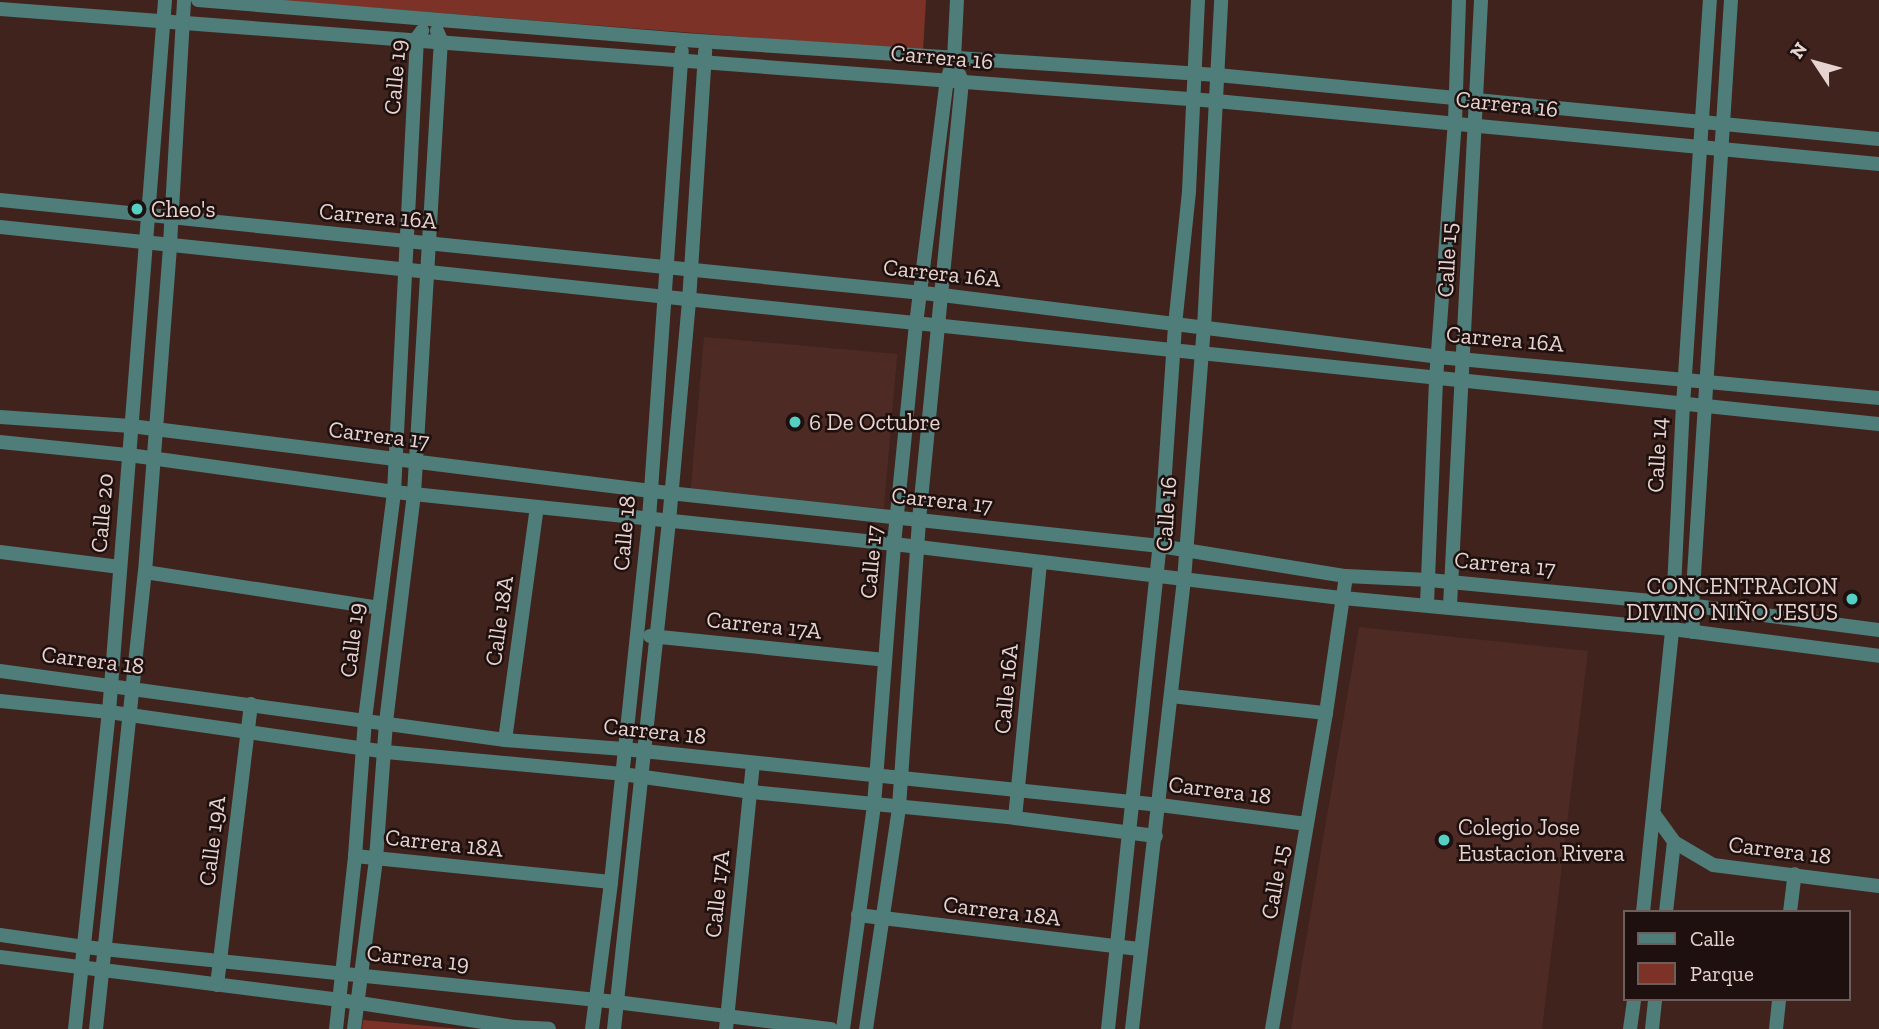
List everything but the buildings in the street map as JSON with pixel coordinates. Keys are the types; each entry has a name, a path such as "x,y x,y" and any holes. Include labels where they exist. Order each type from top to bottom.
{"street":[{"name":"Calle 20","path":"75,1029 109,712 165,0"},
{"name":"Calle 20","path":"96,1029 107,948 145,572 172,219 184,0"},
{"name":"Carrera 16","path":"198,0 684,40 1217,75 1879,139"},
{"name":"Calle 17","path":"866,1029 899,807 919,520 940,326 957,0"},
{"name":"Calle 16","path":"1108,1029 1160,546 1175,325 1189,191 1198,0"},
{"name":"Calle 16","path":"1132,1029 1184,580 1204,328 1222,0"},
{"name":"Calle 15","path":"1427,604 1438,357 1455,121 1459,0"},
{"name":"Calle 15","path":"1450,607 1465,359 1481,0"},
{"name":"Calle 14","path":"1643,910 1672,629 1683,405 1710,0"},
{"name":"Calle 14","path":"1693,632 1692,606 1731,0"},
{"name":"Carrera 16","path":"0,9 417,38 1216,101 1455,121 1879,164"},
{"name":"Calle 19","path":"336,1029 355,856 365,719 394,492 417,38 431,19"},
{"name":"Calle 19","path":"354,1029 376,859 386,752 386,722 414,494 440,40 431,19"},
{"name":"Calle 18","path":"592,1029 593,1000 611,882 649,519 684,40"},
{"name":"Calle 18","path":"614,1029 669,521 689,301 707,41"},
{"name":"Calle 17","path":"843,1029 874,805 894,544 919,293 954,81"},
{"name":"Carrera 16A","path":"0,200 942,295 1438,357 1879,398"},
{"name":"Carrera 16A","path":"0,227 1879,424"},
{"name":"Carrera 17","path":"0,417 131,426 651,491 1186,549 1346,576 1429,580 1673,603 1879,630"},
{"name":"Carrera 17","path":"0,442 153,458 394,492 894,544 1040,564 1343,598 1672,629 1879,656"},
{"name":"Calle 18A","path":"505,740 537,508"},
{"path":"0,552 120,567"},
{"name":"Calle 16A","path":"1016,818 1040,564"},
{"path":"145,572 379,608"},
{"name":"Calle 15","path":"1272,1029 1326,713 1346,576"},
{"name":"Carrera 17A","path":"638,635 885,660"},
{"name":"Carrera 18","path":"0,671 505,740 624,749 1160,805 1307,824"},
{"path":"1171,696 1326,713"},
{"name":"Carrera 18","path":"0,701 109,712 386,752 622,774 752,792 1016,818 1156,836"},
{"name":"Calle 19A","path":"217,985 251,704"},
{"name":"Calle 17A","path":"726,1023 752,792 752,764"},
{"name":"Carrera 18","path":"1654,814 1674,842 1713,865 1879,886"},
{"path":"1666,910 1674,842"},
{"name":"Carrera 18A","path":"355,856 611,882"},
{"path":"1790,910 1795,874"},
{"name":"Carrera 18A","path":"858,915 1141,949"},
{"name":"Carrera 19","path":"0,935 84,947 616,1002 726,1023 831,1029"},
{"path":"0,957 340,1000 514,1027 548,1029"},
{"path":"1630,1029 1634,1001"},
{"path":"1652,1029 1656,1001"},
{"path":"1776,1029 1779,1001"}],"shaded area":[{"name":"6 De Octubre","path":"704,337 897,354 884,508 690,491"},
{"name":"Colegio Jose Eustacion Rivera","path":"1359,627 1588,651 1542,1029 1291,1029"}],"green space":[{"path":"273,0 926,0 923,51"},
{"path":"363,1020 461,1029 362,1029"}],"place":[{"name":"Cheo's","path":"137,209"},
{"name":"6 De Octubre","path":"795,422"},
{"name":"CONCENTRACION DIVINO NIÑO JESUS","path":"1852,599"},
{"name":"Colegio Jose Eustacion Rivera","path":"1444,840"}]}
